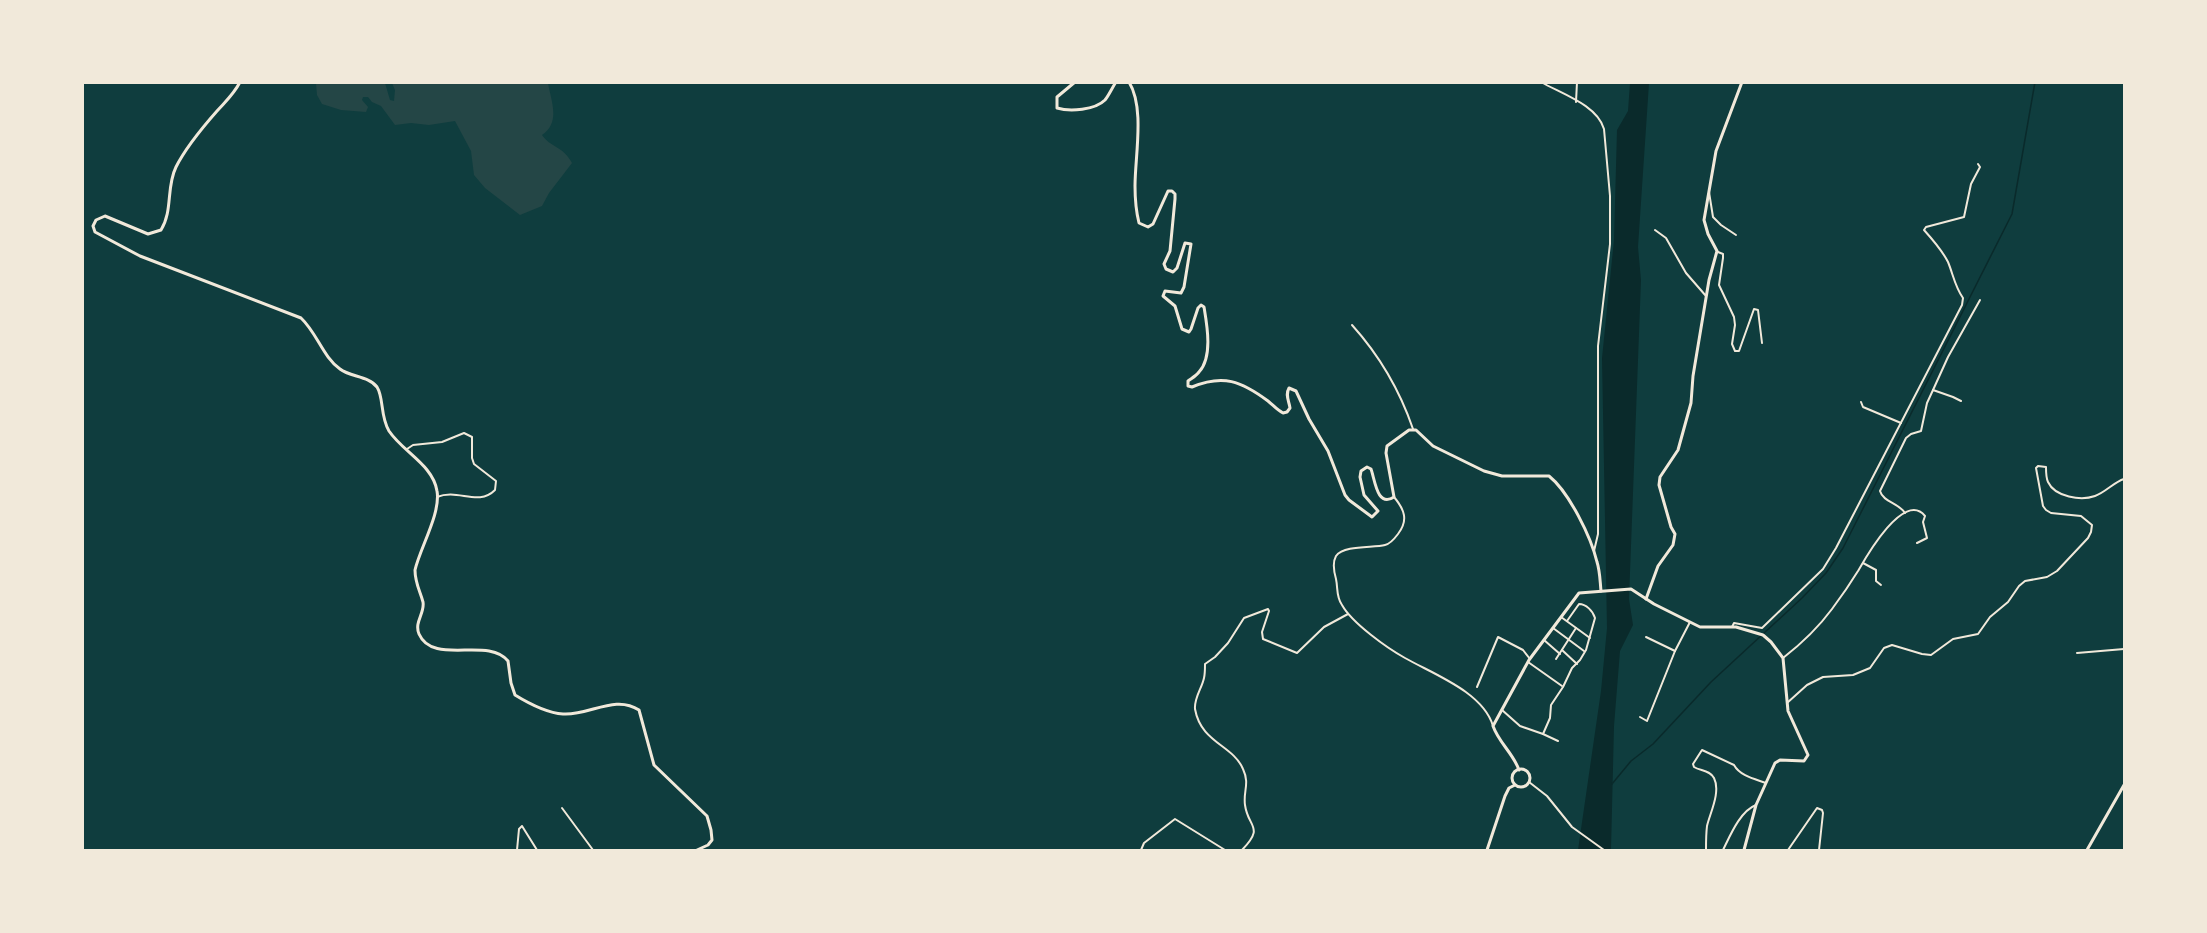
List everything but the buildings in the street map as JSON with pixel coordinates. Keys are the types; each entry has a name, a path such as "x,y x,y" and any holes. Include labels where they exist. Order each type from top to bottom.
{"street":[{"path":"240,82 235,93 191,143 175,168 170,185 168,212 161,230 148,234 105,216 94,222 95,232 140,256 301,318 313,330 339,369 347,374 371,381 377,387 385,423 390,433 430,474 437,497 435,510 414,570 414,579 423,606 417,625 423,640 436,648 489,651 500,654 508,661 515,695 551,711 570,714 623,704 631,705 639,710 654,765 707,816 712,840 708,845 697,850"},
{"path":"1075,82 1056,97 1057,108 1070,109 1098,105 1105,99 1116,82"},
{"path":"1129,82 1136,104 1135,187 1139,223 1148,227 1153,224 1168,191 1172,191 1175,199 1170,250 1164,264 1166,269 1173,272 1177,268 1185,243 1191,244 1181,293 1165,291 1163,296 1175,306 1182,329 1185,331 1189,332 1191,329 1198,308 1201,305 1204,307 1209,335 1205,360 1198,374 1188,381 1188,386 1193,387 1213,380 1235,383 1248,388 1283,413 1290,408 1286,393 1288,388 1293,389 1328,452 1349,500 1369,516 1375,515 1378,511 1364,495 1360,477 1362,469 1367,467 1373,472 1374,486 1380,495 1386,500 1394,497"},
{"path":"1541,82 1594,112 1602,121 1604,129 1610,196 1610,244 1598,346 1598,534 1594,551"},
{"path":"1576,102 1577,82"},
{"path":"1742,82 1716,151 1704,220 1717,251 1723,254 1719,285 1735,325 1732,344 1735,351 1738,351 1754,309 1758,310 1762,343"},
{"path":"1734,627 1734,623 1762,628 1823,569 1901,423 1962,305 1963,298 1957,290 1943,253 1924,230 1926,227 1964,217 1971,184 1980,167 1978,164"},
{"path":"1709,192 1712,197 1713,217 1736,235"},
{"path":"1655,230 1666,238 1686,273 1706,297"},
{"path":"1646,598 1658,566 1673,545 1675,534 1659,485 1660,477 1678,450 1691,403 1692,376 1717,251"},
{"path":"1905,513 1902,508 1882,497 1880,491 1906,438 1921,431 1927,403 1965,324 1980,300"},
{"path":"1352,326 1380,360 1408,414 1413,429 1433,446 1484,471 1507,476 1538,474 1549,476 1564,492 1594,551 1602,590"},
{"path":"1933,390 1961,401"},
{"path":"1861,402 1863,407 1901,423"},
{"path":"1413,429 1387,446 1386,453 1394,497 1401,504 1405,516 1404,525 1387,545 1340,553 1335,559 1334,572 1338,597 1348,614 1380,642 1402,657 1460,686 1490,717 1496,735 1515,757 1519,770"},
{"path":"406,449 413,445 442,442 464,433 472,437 474,464 496,481 495,490 479,499 450,494 437,497"},
{"path":"1786,703 1807,685 1823,677 1853,675 1870,668 1884,648 1892,645 1931,655 1953,639 1978,634 1990,617 2008,602 2025,581 2047,577 2057,571 2088,538 2092,525 2081,516 2051,513 2046,510 2043,506 2037,478 2036,468 2038,466 2046,467 2048,482 2056,492 2078,498 2098,495 2117,481 2124,479"},
{"path":"1783,658 1809,637 1831,610 1883,532 1905,513 1915,510 1922,512 1925,516 1923,522 1927,538 1917,543"},
{"path":"1863,563 1876,570 1876,581 1881,585"},
{"path":"1493,726 1529,660 1579,592 1631,589 1700,627 1734,627 1763,635 1783,658 1786,703 1795,729 1808,755 1804,760 1780,759 1775,763 1756,805 1743,850"},
{"path":"1543,735 1550,717 1551,705 1572,668 1585,652 1595,618 1592,611 1584,604 1576,606 1567,621"},
{"path":"1242,850 1251,841 1253,834 1253,825 1245,806 1248,786 1243,767 1204,732 1196,711 1196,702 1205,676 1205,664 1228,643 1244,618 1265,608 1269,611 1261,637 1271,644 1297,653 1324,627 1348,614"},
{"path":"1561,617 1590,638"},
{"path":"1640,717 1647,721 1675,651 1690,622"},
{"path":"1553,628 1585,652"},
{"path":"1556,659 1576,628"},
{"path":"1477,687 1498,637 1523,650 1529,660 1563,687"},
{"path":"1646,637 1675,651"},
{"path":"1544,640 1577,663"},
{"path":"2077,653 2124,649"},
{"path":"1501,709 1520,726 1558,741"},
{"path":"1706,850 1707,827 1715,800 1716,787 1714,778 1708,771 1694,767 1693,764 1702,750 1734,765 1736,770 1746,776 1766,783"},
{"path":"1515,785 1513,774 1519,770 1529,774 1529,782"},
{"path":"1487,850 1509,788 1515,785 1523,787 1529,782"},
{"path":"1529,782 1547,796 1572,827 1604,850"},
{"path":"2087,850 2124,785"},
{"path":"1723,850 1739,821 1750,807 1756,805"},
{"path":"562,808 593,850"},
{"path":"1788,850 1817,808 1823,813 1819,850"},
{"path":"1141,850 1144,843 1175,819 1225,850"},
{"path":"517,850 519,829 522,826 537,850"}],"shaded area":[{"path":"316,83 385,83 390,100 394,101 395,90 392,83 548,83 553,118 548,130 542,135 565,153 572,163 542,206 520,215 485,188 474,175 471,151 455,121 429,125 411,123 395,125 381,106 372,102 368,97 363,97 362,100 368,107 366,112 341,110 322,104 317,95"},
{"path":"1630,83 1649,83 1638,247 1641,280 1629,599 1633,625 1620,651 1614,726 1611,850 1578,850 1601,691 1607,628 1602,358 1614,240 1617,130 1628,111"}],"waterway":[{"path":"1612,784 1631,761 1653,744 1711,682 1802,598 1826,573 1843,548 2012,214 2035,82"}]}
